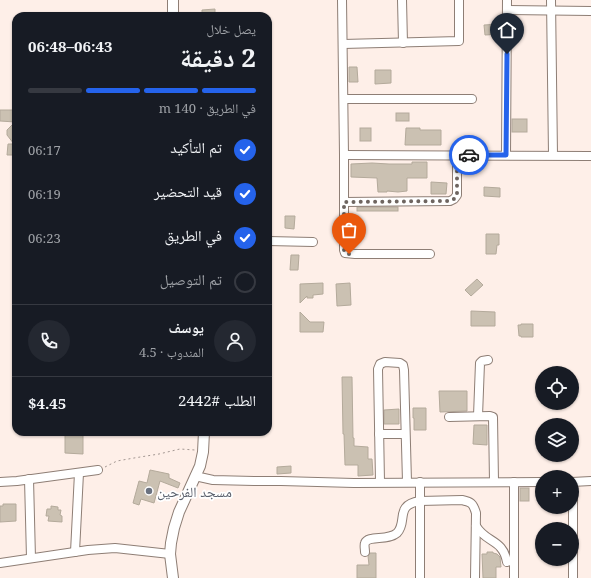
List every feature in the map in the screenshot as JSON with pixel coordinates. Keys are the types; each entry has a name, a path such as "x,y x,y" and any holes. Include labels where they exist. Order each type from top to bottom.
{"street":[{"path":"173,12 174,0"},
{"path":"342,0 345,253 430,254"},
{"path":"402,0 403,43"},
{"path":"343,44 459,41 458,0"},
{"path":"506,155 507,0"},
{"path":"551,0 553,155"},
{"path":"507,10 591,11"},
{"path":"344,99 472,99"},
{"path":"344,154 591,156"},
{"path":"344,202 450,201 457,195 457,155"},
{"path":"272,241 313,242"},
{"path":"478,416 480,363 488,360"},
{"path":"380,482 378,369 380,364 385,362 400,362 403,365 404,370 407,482"},
{"path":"450,417 493,417 494,482"},
{"path":"379,434 405,434"},
{"path":"173,578 170,554 173,536 178,517 200,466 203,452 204,436"},
{"path":"0,482 98,470"},
{"path":"75,552 79,473"},
{"path":"196,476 213,480 231,481 535,482"},
{"path":"29,479 32,558"},
{"path":"579,482 591,481"},
{"path":"420,482 420,578"},
{"path":"514,482 514,578"},
{"path":"365,552 364,544 369,539 388,538 397,532 406,507 414,502 468,501 472,503 476,513 475,578"},
{"path":"572,514 573,578"},
{"path":"476,526 482,535 493,540 500,546 507,562"},
{"path":"0,563 88,550 115,548 170,554"}],"path":[{"path":"98,470 117,461 180,449 203,452"}],"building":[{"path":"215,9 215,12 202,12 202,10"},
{"path":"500,24 501,34 485,35 484,25"},
{"path":"349,67 357,67 358,82 349,82"},
{"path":"375,70 391,70 391,83 375,84"},
{"path":"0,110 12,110 12,122 0,121"},
{"path":"396,113 409,113 409,121 396,121"},
{"path":"512,119 527,119 527,132 512,132"},
{"path":"12,125 12,141 7,135 7,130"},
{"path":"360,128 371,128 371,141 360,141"},
{"path":"406,128 441,130 441,145 405,145"},
{"path":"8,144 12,144 12,155 7,155"},
{"path":"412,162 427,162 427,178 407,178 407,191 378,192 377,178 351,177 351,164 412,164"},
{"path":"431,182 447,183 446,194 431,194"},
{"path":"484,187 500,188 500,197 484,196"},
{"path":"357,207 398,207 398,211 357,211"},
{"path":"285,216 295,216 294,229 285,228"},
{"path":"486,234 499,234 499,245 497,245 496,254 486,254"},
{"path":"291,255 299,255 298,270 290,270"},
{"path":"477,279 483,285 471,296 465,290"},
{"path":"323,283 323,294 313,295 313,298 307,298 307,296 300,303 300,284"},
{"path":"350,283 351,305 337,306 336,284"},
{"path":"471,311 495,312 495,326 471,326"},
{"path":"300,312 310,322 324,322 323,332 300,332"},
{"path":"533,324 533,337 519,336 518,325"},
{"path":"342,377 352,377 354,446 368,447 368,459 372,459 373,475 358,476 358,465 345,465"},
{"path":"439,391 467,391 467,411 440,412"},
{"path":"413,408 426,408 426,430 414,430"},
{"path":"399,409 399,424 384,424 384,410"},
{"path":"474,425 487,425 487,445 473,444"},
{"path":"65,436 83,436 83,454 65,453"},
{"path":"291,466 291,473 277,474 277,467"},
{"path":"150,470 169,474 169,478 180,483 178,488 160,481 154,503 141,499 139,505 133,503 139,481 147,483"},
{"path":"520,488 529,488 529,501 520,501"},
{"path":"3,504 16,504 16,521 0,522 0,506 3,506"},
{"path":"51,506 58,507 58,510 61,510 60,515 62,516 62,522 48,521 49,516 46,516 47,509 51,509"},
{"path":"487,552 493,552 500,557 501,567 496,567 496,578 483,578 482,554 487,554"},
{"path":"370,553 376,553 376,578 357,578 357,565 369,565 368,556"}],"way so far":[{"path":"349,254 345,253 344,250 344,202 450,201 457,195 457,155 469,155"}],"place":[{"name":"مسجد الفرحين","path":"149,491"}],"route":[{"path":"469,155 506,155 507,54"}]}
